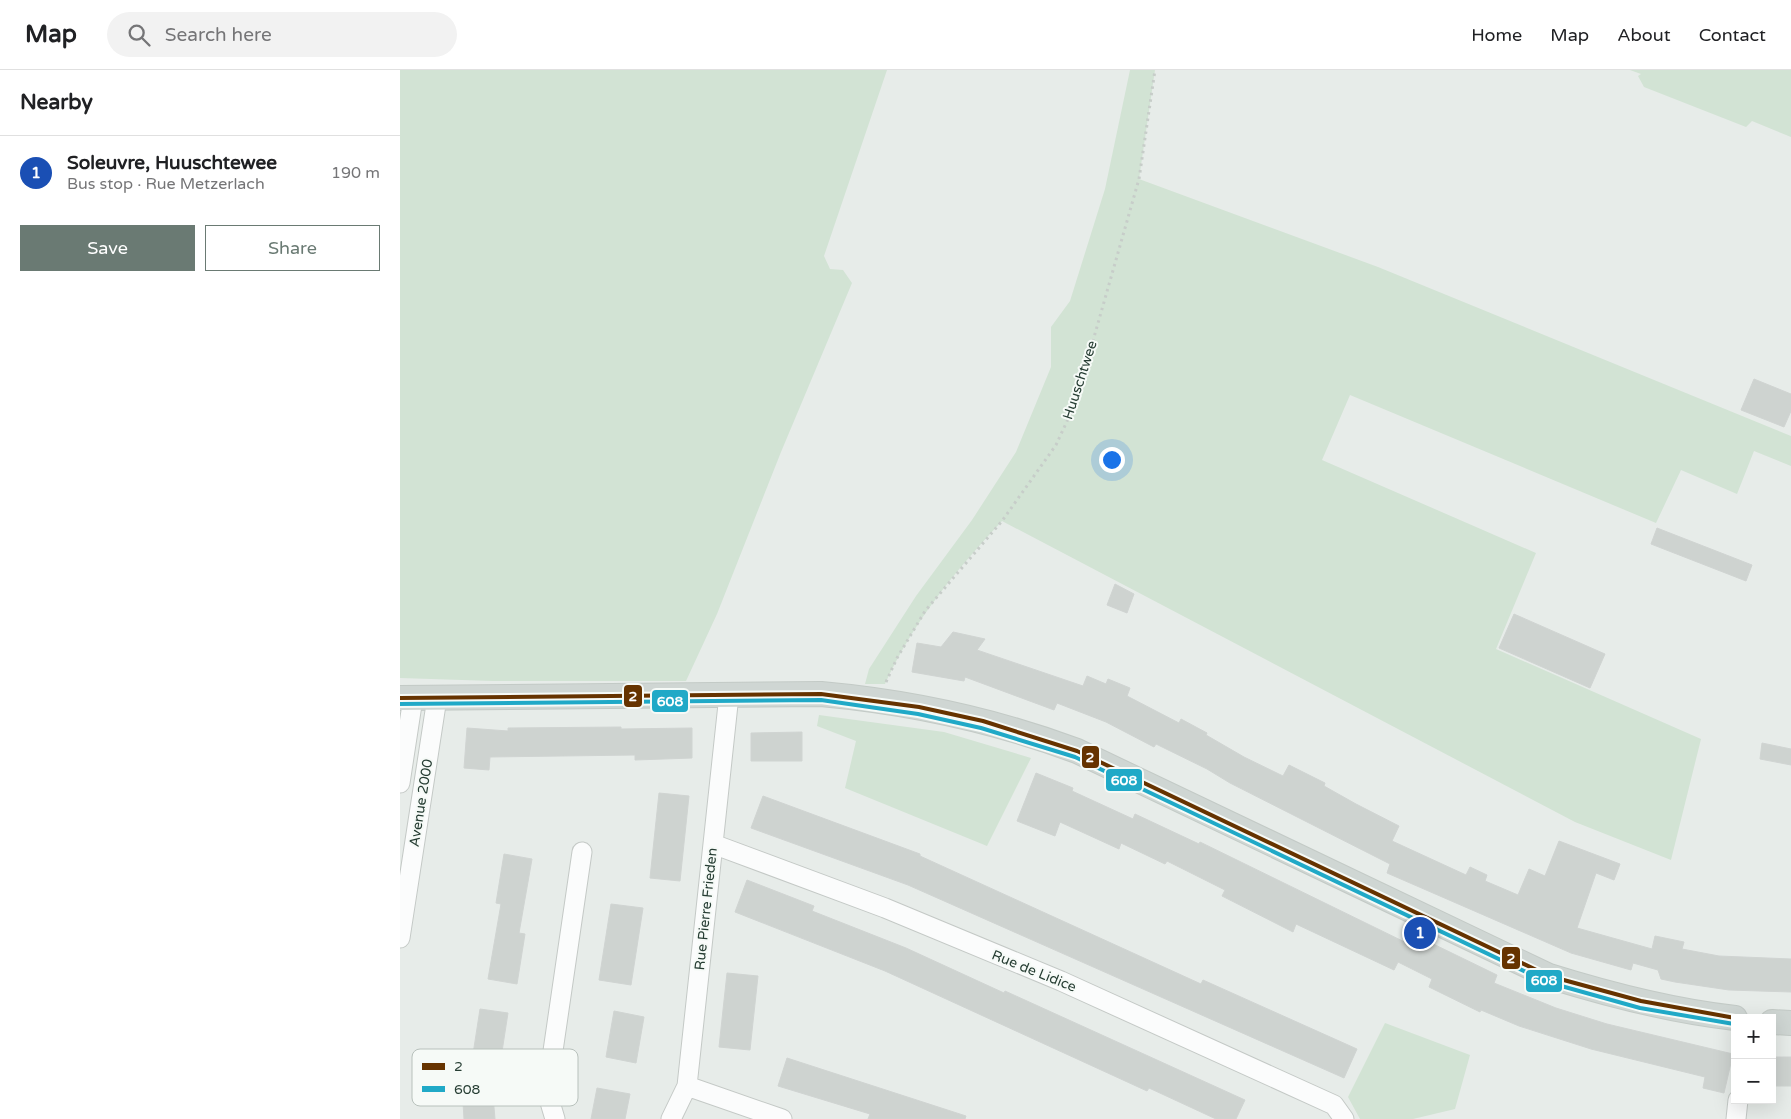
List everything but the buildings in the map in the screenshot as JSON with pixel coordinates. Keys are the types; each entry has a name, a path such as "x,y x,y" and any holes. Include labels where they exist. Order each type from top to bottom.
{"main road":[{"path":"407,698 821,694 881,700 946,712 1042,738 1077,752 1549,976 1608,994 1690,1013 1731,1018"},
{"path":"1776,1022 1791,1023"}],"street":[{"name":"Rue Pierre Frieden","path":"671,1119 687,1086 729,695"},
{"name":"Avenue 2000","path":"400,783 407,698"},
{"name":"Avenue 2000","path":"400,938 437,698"},
{"name":"Rue de Lidice","path":"713,844 885,908 1061,980 1334,1105 1344,1119"},
{"path":"553,1049 582,852"},
{"path":"687,1086 782,1119"},
{"path":"1736,1119 1738,1104"},
{"path":"551,1106 555,1119"}],"path":[{"name":"Huuschtwee","path":"881,700 885,684 897,658 925,611 1002,521 1056,445 1075,404 1139,178 1155,70"}],"green space":[{"path":"400,70 887,70 824,256 830,269 843,270 852,283 781,452 717,614 686,681 493,681 400,678"},
{"path":"1130,70 1155,70 1139,179 1378,267 1791,436 1791,466 1754,451 1737,494 1681,470 1656,523 1350,395 1322,460 1536,553 1496,649 1701,739 1671,860 1575,822 1002,521 968,558 922,618 896,661 885,684 865,684 869,669 916,596 972,520 1016,452 1051,367 1051,327 1070,301 1105,189"},
{"path":"1630,70 1791,70 1791,137 1752,121 1746,127 1644,87 1638,76 1641,74"},
{"path":"819,715 944,732 1031,758 987,846 845,788 856,741 817,726"},
{"path":"1385,1023 1470,1055 1455,1109 1413,1119 1360,1119 1348,1097"}],"transit line":[{"name":"2","path":"400,698 821,694 919,707 983,721 1077,751 1549,976 1641,1001 1731,1017"},
{"name":"608","path":"400,704 821,700 918,714 981,728 1075,757 1547,982 1640,1008 1731,1023"}],"place":[{"name":"Soleuvre, Huuschtewee","path":"1420,933"}]}
